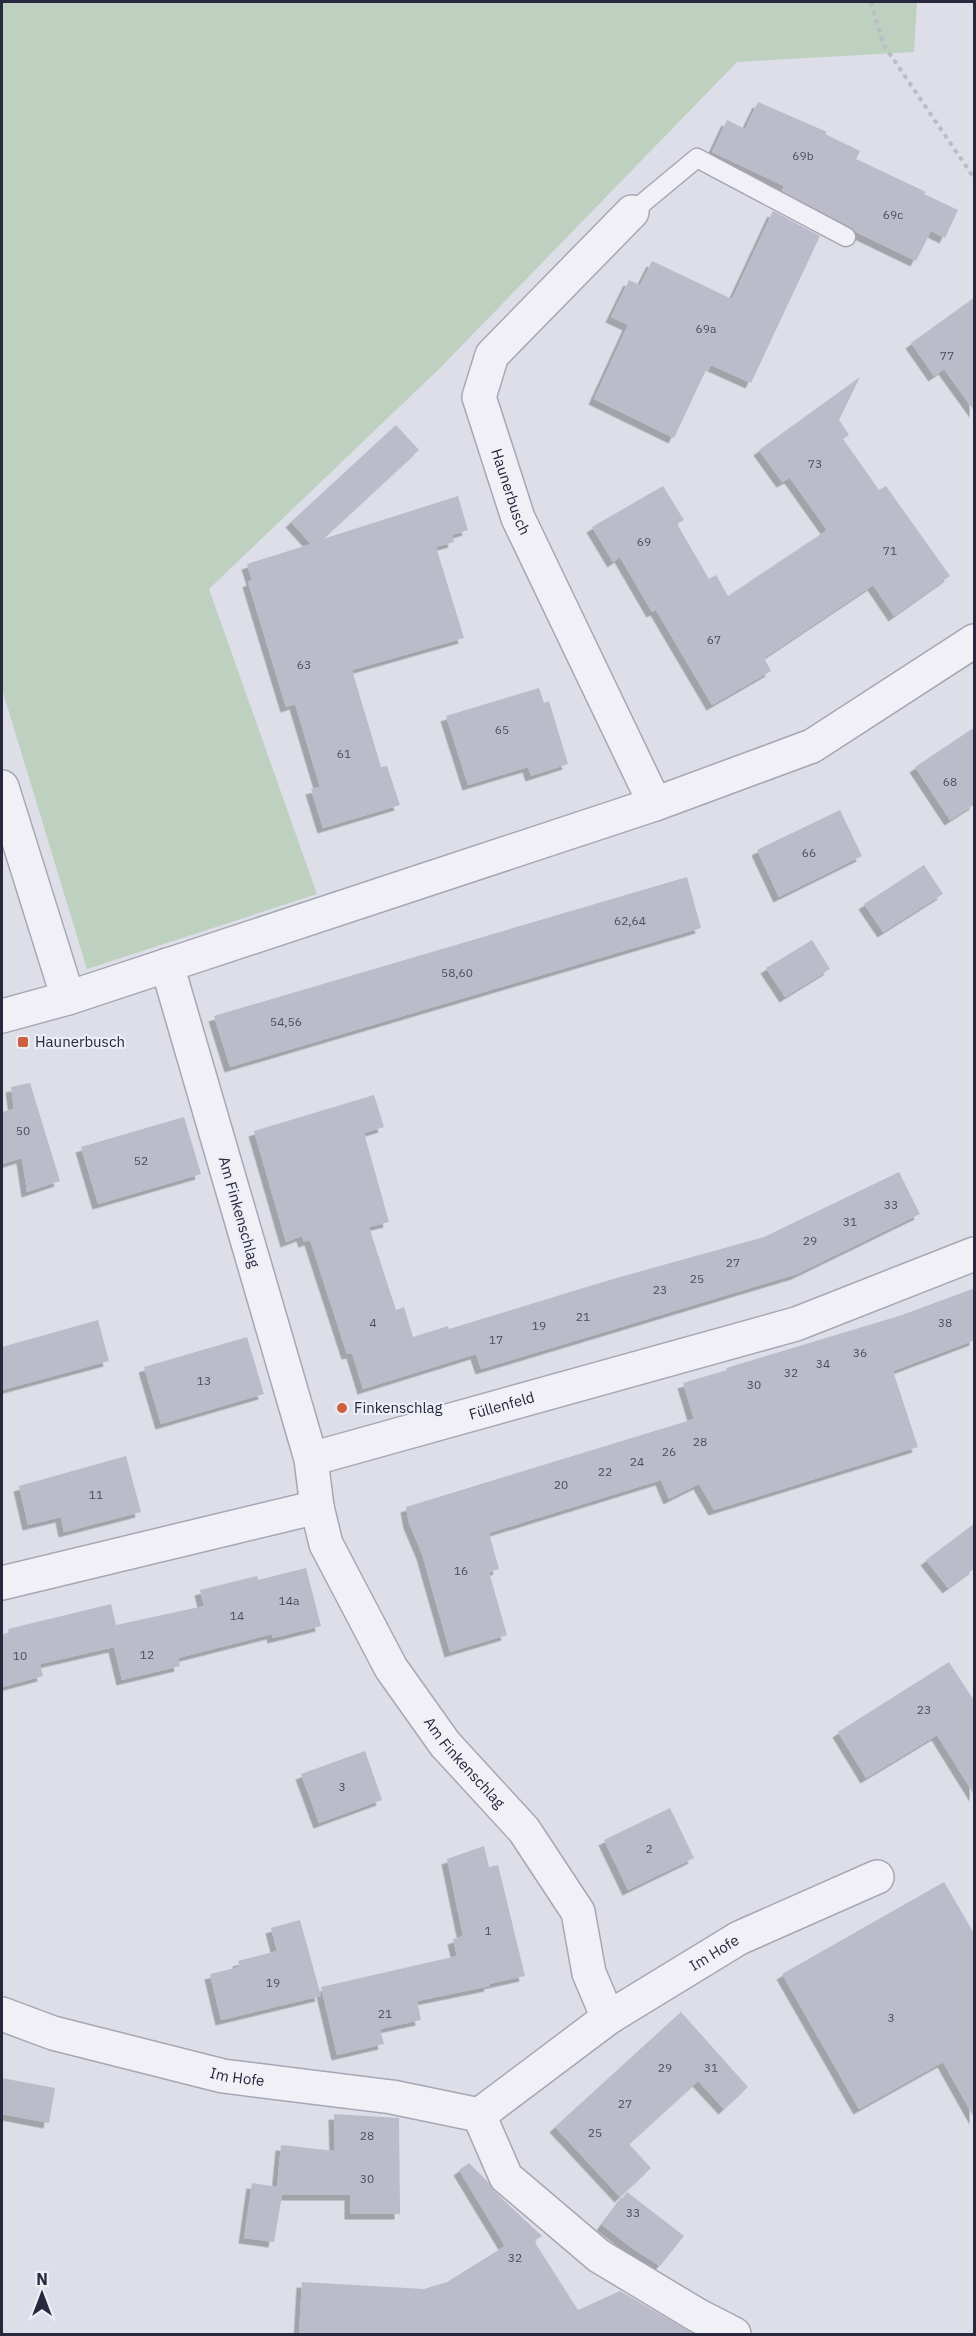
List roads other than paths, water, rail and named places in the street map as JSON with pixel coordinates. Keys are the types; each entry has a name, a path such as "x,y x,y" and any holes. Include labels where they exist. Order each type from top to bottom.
{"street":[{"name":"Haunerbusch","path":"632,212 492,355 479,397 518,518 656,804"},
{"path":"2,1016 68,998 656,804 812,746 975,641"},
{"path":"2,787 68,998"},
{"name":"Am Finkenschlag","path":"168,965 311,1459"},
{"name":"Füllenfeld","path":"311,1459 796,1324 975,1254"},
{"path":"2,1583 317,1507 311,1459"},
{"name":"Am Finkenschlag","path":"317,1507 326,1544 391,1668 445,1744 524,1830 578,1912 589,1973 608,2019"},
{"name":"Im Hofe","path":"2,2014 53,2033 223,2076 392,2097 479,2115 608,2019 739,1938 877,1877"},
{"path":"479,2115 506,2177 599,2256 697,2315 734,2334"}],"lane":[{"path":"632,212 697,158 846,237"}],"place":[{"name":"Haunerbusch","path":"23,1042"},
{"name":"Finkenschlag","path":"342,1408"}]}
